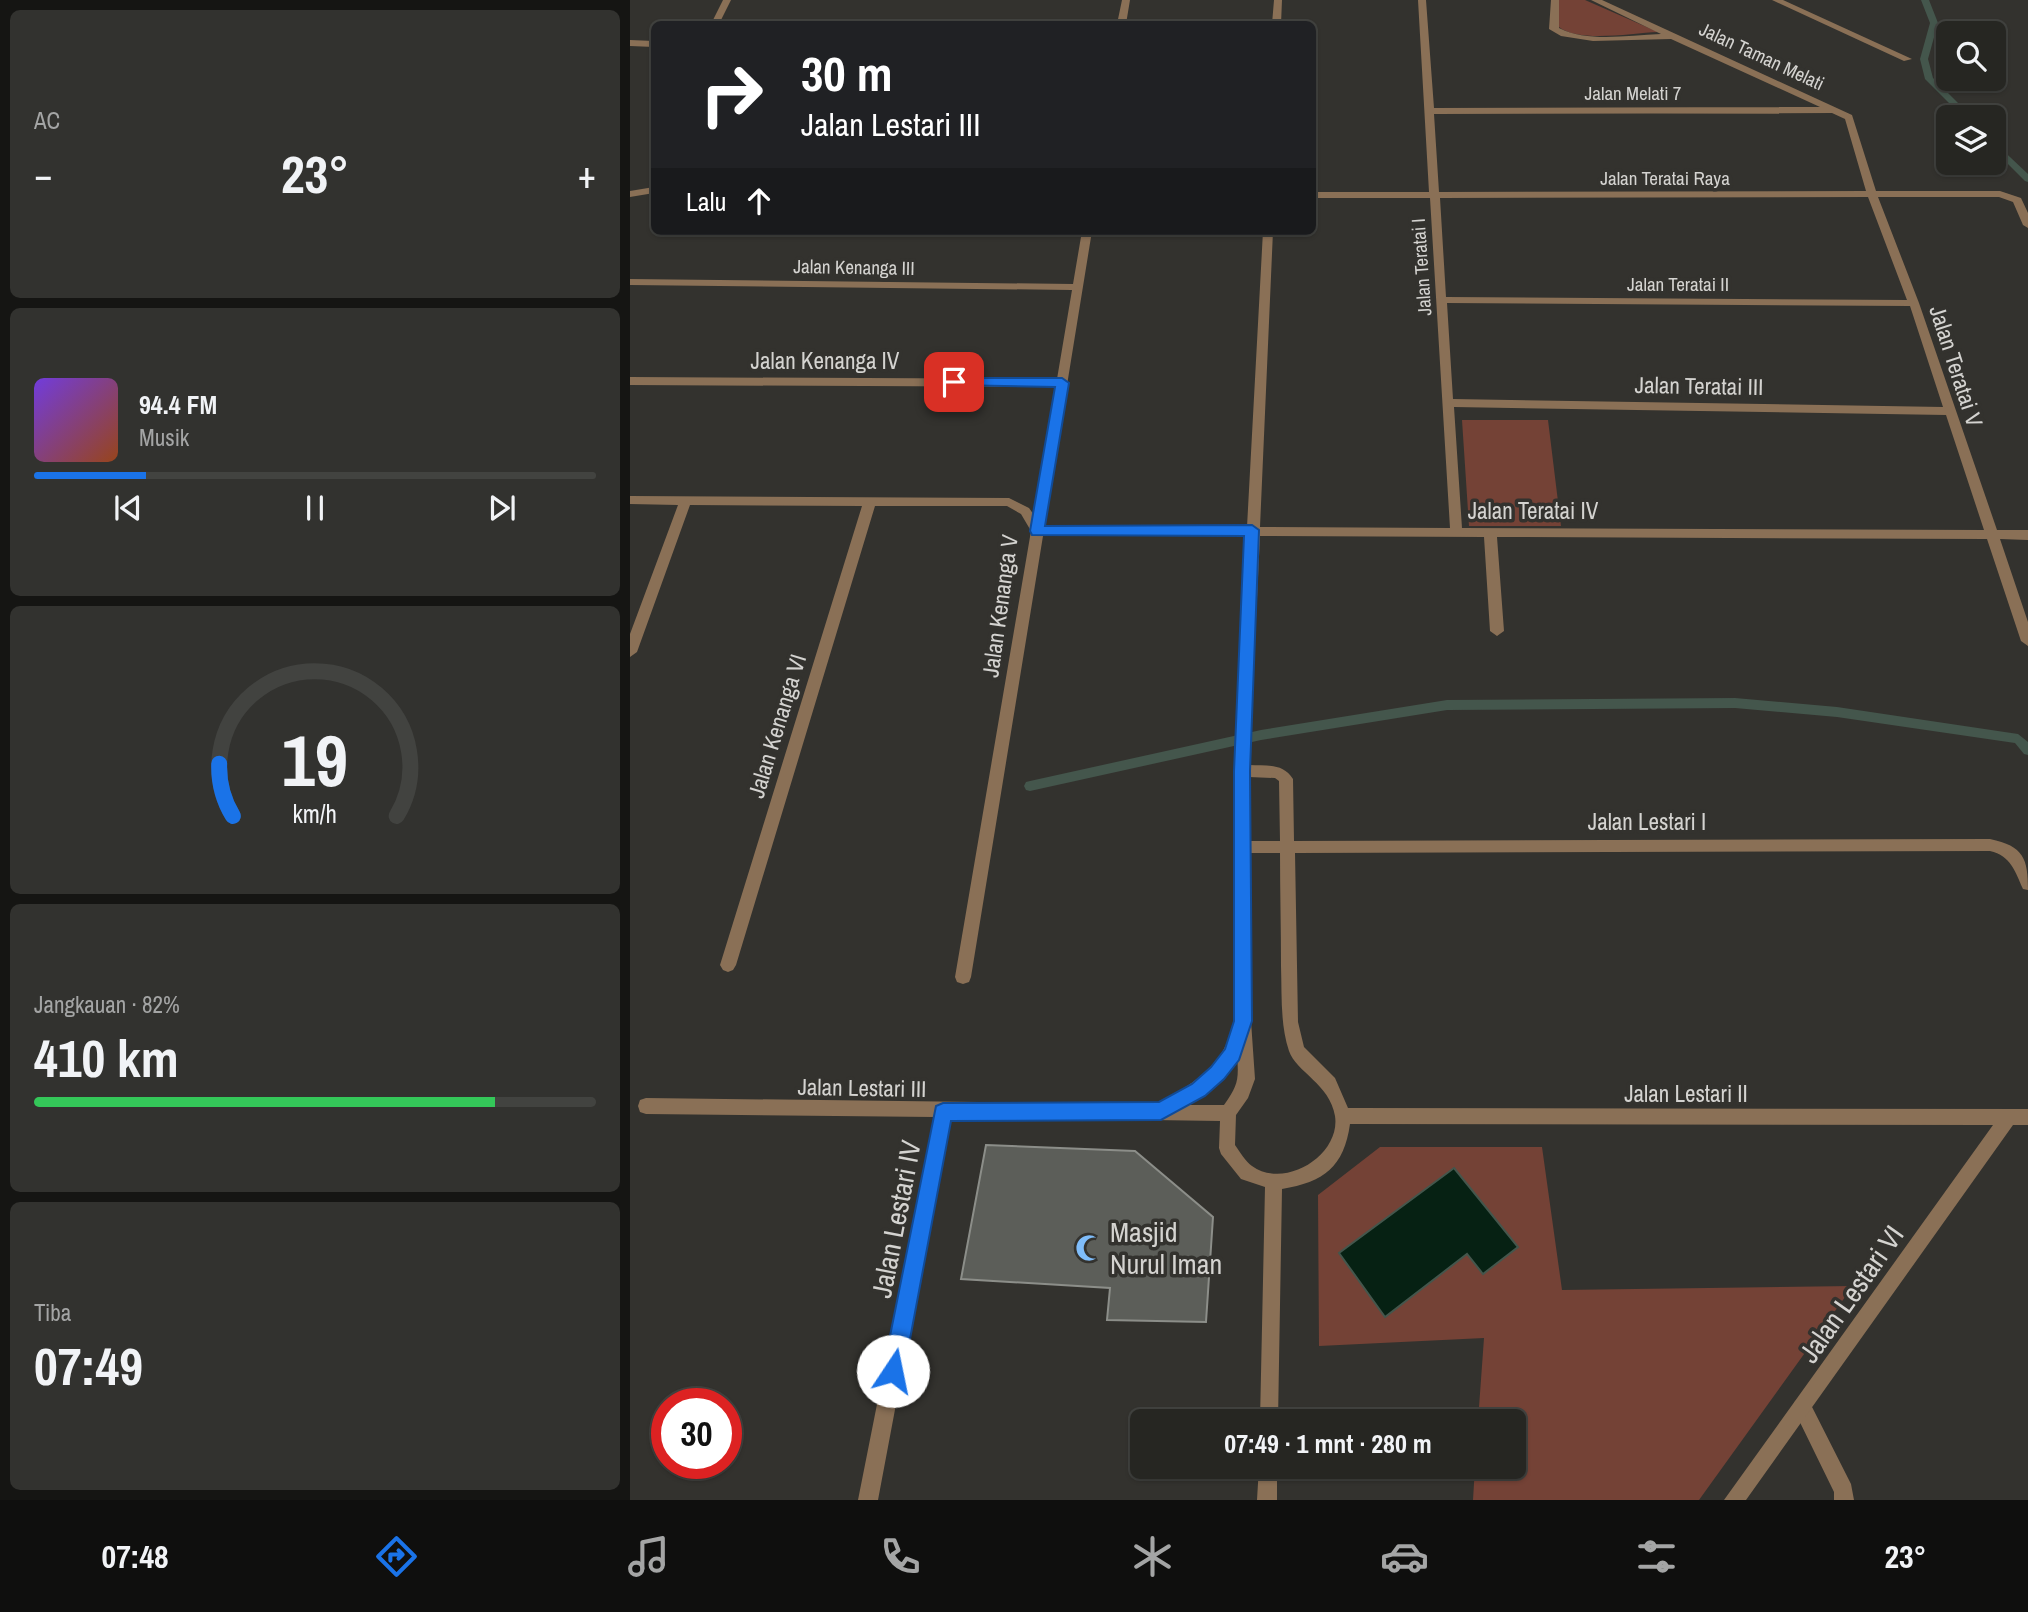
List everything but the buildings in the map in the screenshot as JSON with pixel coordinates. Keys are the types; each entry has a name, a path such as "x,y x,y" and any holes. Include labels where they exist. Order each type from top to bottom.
{"street":[{"path":"716,21 727,0"},
{"path":"1122,21 1126,0"},
{"path":"1277,21 1278,0"},
{"name":"Jalan Teratai I","path":"1422,0 1456,531"},
{"path":"1555,0 1554,29 1561,34 1576,38 1676,35"},
{"name":"Jalan Taman Melati","path":"1595,0 1837,110"},
{"path":"1776,0 1907,59"},
{"path":"630,43 651,44"},
{"name":"Jalan Melati 7","path":"1429,111 1837,110"},
{"name":"Jalan Teratai V","path":"1837,110 1849,117 1872,195 1914,303 1990,535 2028,640"},
{"path":"630,194 651,190"},
{"name":"Jalan Teratai Raya","path":"1316,195 2000,194 2017,200 2028,225"},
{"path":"1037,531 1086,235"},
{"path":"1242,771 1279,772 1286,779 1290,1022 1297,1051 1329,1083 1343,1116 1339,1144 1319,1169 1303,1177 1274,1182 1247,1173 1235,1162 1227,1148 1228,1113 1242,1093 1247,1079 1243,1021 1242,771 1243,727 1268,235"},
{"name":"Jalan Kenanga III","path":"630,282 1078,287"},
{"name":"Jalan Teratai II","path":"1441,300 1914,303"},
{"name":"Jalan Kenanga IV","path":"630,381 1062,383"},
{"name":"Jalan Teratai III","path":"1448,403 1949,411"},
{"name":"Jalan Kenanga V","path":"630,500 1009,502 1025,510 1037,531 963,977"},
{"path":"631,644 686,500"},
{"name":"Jalan Kenanga VI","path":"728,965 870,501"},
{"name":"Jalan Teratai IV","path":"1037,531 2028,535"},
{"path":"1490,532 1497,631"},
{"name":"Jalan Lestari I","path":"1242,847 1990,845 2005,849 2023,867 2028,884"},
{"name":"Jalan Lestari III","path":"1161,1111 1199,1090 1218,1073 1233,1054 1243,1021"},
{"name":"Jalan Lestari III","path":"646,1106 943,1112 1228,1113"},
{"name":"Jalan Lestari IV","path":"868,1500 943,1112"},
{"name":"Jalan Lestari II","path":"1343,1116 2028,1117"},
{"name":"Jalan Lestari VI","path":"1734,1500 2009,1117"},
{"path":"1269,1409 1274,1182"},
{"path":"1802,1408 1844,1491 1844,1500"},
{"path":"1267,1500 1268,1479"}],"shaded area":[{"path":"1559,0 1585,0 1658,32 1592,36 1568,32 1559,27"},
{"path":"1462,420 1548,420 1561,526 1469,526"},
{"path":"1380,1147 1542,1147 1562,1290 1853,1286 1699,1500 1473,1500 1474,1479 1526,1479 1526,1409 1479,1409 1484,1338 1319,1346 1318,1195"},
{"path":"1454,1168 1518,1247 1483,1274 1467,1254 1385,1317 1339,1253"}],"waterway":[{"path":"1925,0 1934,23 1924,59 1929,79 1956,105"},
{"path":"2006,157 2028,179"},
{"path":"1030,786 1261,735 1447,705 1735,703 1837,712 2018,739 2028,750"}],"place":[{"name":"Masjid Nurul Iman","path":"1089,1248"}],"route":[{"path":"893,1371 943,1112 1161,1111 1199,1090 1218,1073 1233,1054 1243,1021 1241,800 1252,530 1037,531 1062,383 954,382"}]}
